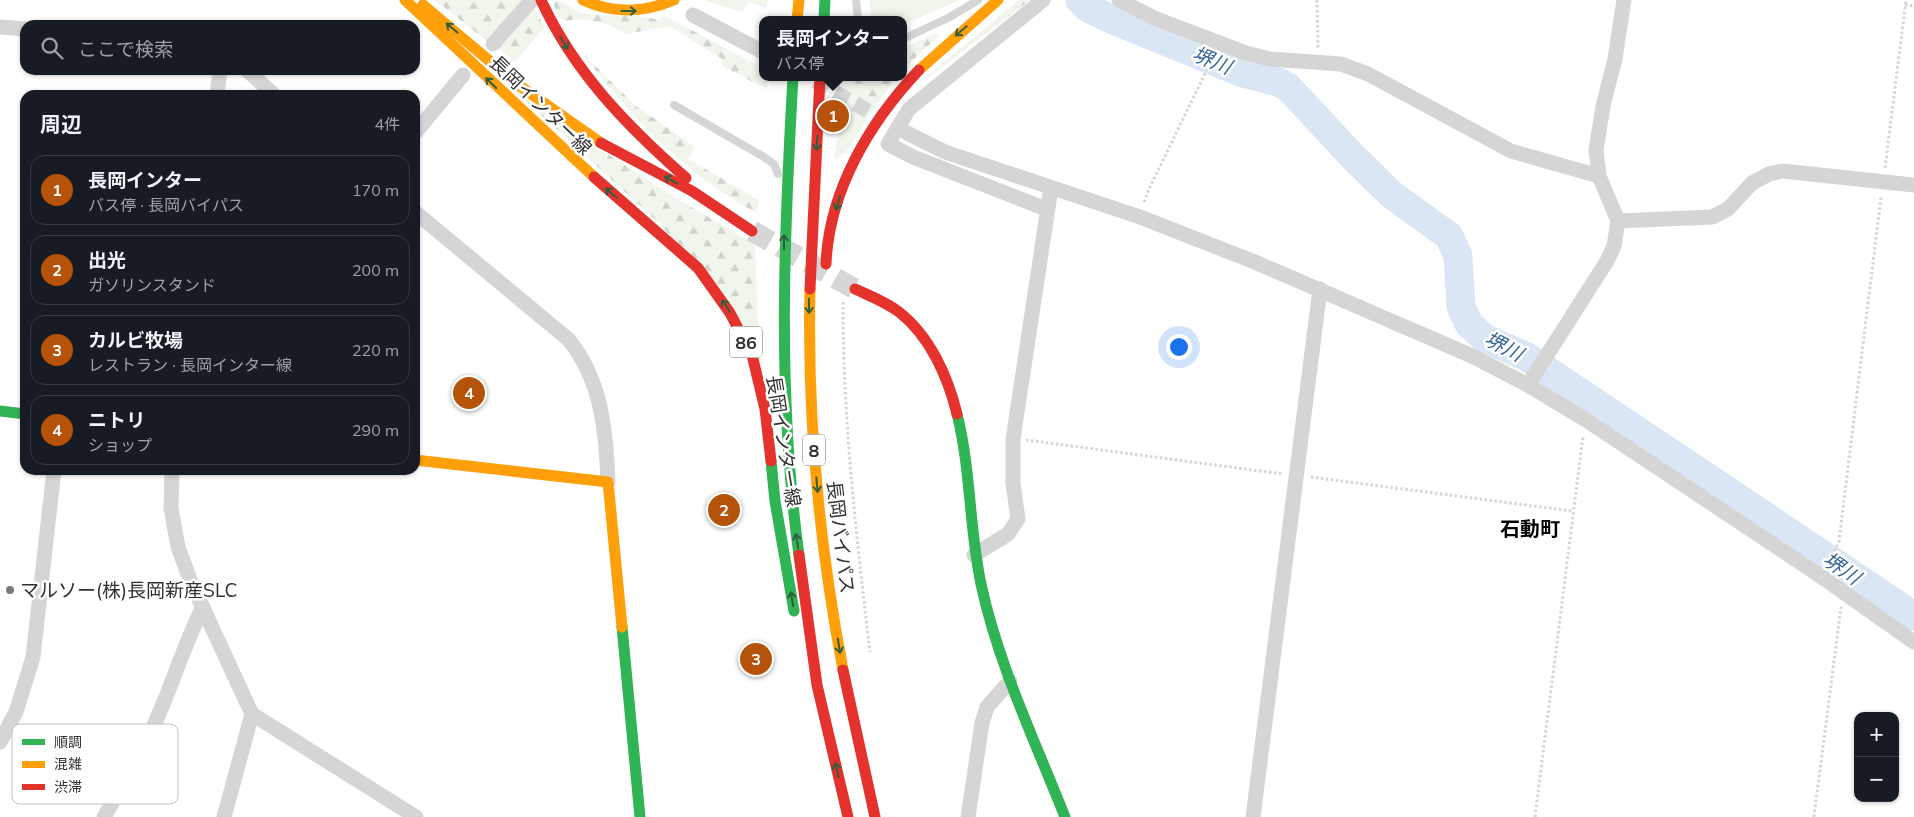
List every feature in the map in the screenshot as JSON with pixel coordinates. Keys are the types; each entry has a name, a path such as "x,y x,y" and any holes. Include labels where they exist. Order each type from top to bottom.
{"main road":[{"name":"長岡インター線","path":"405,0 560,148 698,268 730,312 744,338 752,355 765,409 775,501 792,602 832,797 840,817"},
{"path":"417,0 517,84 596,140 692,191 726,216 752,230"},
{"path":"541,0 546,14 568,49 612,107 641,138 701,189 726,216"},
{"path":"583,0 617,11 634,12 651,9 674,0"},
{"path":"797,16 799,0"},
{"path":"824,16 825,0"},
{"path":"825,276 829,237 839,199 854,158 873,123 887,104 920,68 998,0"},
{"path":"787,81 792,103"},
{"name":"8","path":"793,81 786,201 784,326 786,417 793,514 817,685 848,817"},
{"name":"長岡バイパス","path":"820,81 808,294 810,390 818,507 844,682 875,817"},
{"path":"855,289 894,308 911,324 933,350 946,373 954,395 966,452 974,555 982,588 1010,681 1065,817"},
{"path":"0,411 20,413"},
{"path":"420,461 608,482 640,817"},
{"path":"832,510 832,605"}],"street":[{"path":"1043,0 909,109 888,144 912,157 1046,209"},
{"path":"1119,0 1154,18 1246,53 1270,59 1341,64 1368,74 1511,150 1599,176"},
{"path":"1531,380 1607,262 1614,246 1618,221 1599,176 1597,140 1603,106 1615,59 1624,0"},
{"path":"493,44 531,1"},
{"path":"692,15 759,50"},
{"path":"0,27 20,29"},
{"path":"218,90 219,75"},
{"path":"252,75 269,90"},
{"path":"420,127 463,75"},
{"path":"907,133 945,152 1140,217 1320,289 1531,380 1586,420 1914,642"},
{"path":"1618,221 1712,217 1728,208 1752,183 1769,174 1782,172 1914,185"},
{"path":"974,555 1008,534 1018,519 1013,483 1013,439 1050,188"},
{"path":"420,216 568,339 582,355 597,393 603,419 608,482"},
{"path":"1253,817 1320,289"},
{"path":"0,742 16,712 33,657 53,475"},
{"path":"172,475 171,508 178,548 246,705 252,714 416,817"},
{"path":"154,724 189,634 203,607"},
{"path":"968,817 982,723 987,708 1010,681"},
{"path":"224,817 252,714"},
{"path":"104,817 111,804"}],"lane":[{"path":"856,0 858,16"},
{"path":"907,37 950,17 978,0"},
{"path":"674,105 774,164 782,181 786,201 777,222"},
{"path":"764,157 778,154 790,128"},
{"path":"775,299 784,326"}],"path":[{"path":"1317,0 1318,62"},
{"path":"1827,565 1836,552 1839,541 1856,418 1906,0"},
{"path":"1905,5 1914,6"},
{"path":"1140,217 1149,189 1214,54"},
{"path":"844,295 848,445 854,518 870,652"},
{"path":"1535,817 1572,511 1586,420"},
{"path":"1013,439 1572,511"},
{"path":"1814,817 1842,592"}],"green space":[{"path":"435,0 523,0 487,41"},
{"path":"552,0 557,0 583,13 639,16 660,21 670,26 625,34 611,26 596,21 565,21 558,17"},
{"path":"702,0 768,0 766,8 748,2 743,12"},
{"path":"869,0 960,0 907,23 907,16 871,16"},
{"path":"1019,0 1030,0 928,78 926,77"},
{"path":"534,9 545,27 515,62 498,48"},
{"path":"665,16 759,66 759,81 768,81 767,89 722,66 722,59 659,19"},
{"path":"935,33 939,36 907,65 907,47"},
{"path":"583,54 636,106 695,147 688,159 759,200 757,213 707,181 661,143 620,100"},
{"path":"501,78 600,149 674,197 755,244 759,345 660,224"},
{"path":"845,81 893,81 877,104 844,94"},
{"path":"844,94 877,104 846,152 834,160"}],"waterway":[{"name":"堺川","path":"1080,0 1088,8 1111,19 1243,73 1278,82 1288,87 1354,158 1392,195 1449,236 1458,256 1461,307 1469,324 1484,338 1527,357 1914,616"}],"tunnel":[{"path":"815,81 884,120"},
{"path":"752,231 855,289"}],"traffic: fast":[{"path":"824,16 825,0"},
{"path":"793,81 784,316 788,436 799,555"},
{"path":"0,411 20,413"},
{"path":"957,414 965,456 977,563 988,614 1007,673 1065,817"},
{"path":"771,461 775,501 794,611"},
{"path":"622,627 640,817"}],"traffic: slow":[{"path":"405,0 594,177"},
{"path":"583,0 617,10 640,9 674,0"},
{"path":"797,16 799,0"},
{"path":"919,70 998,0"},
{"path":"423,5 517,84 601,143"},
{"path":"810,289 811,385 816,481 827,575 843,670"},
{"path":"420,461 608,482 622,627"}],"traffic: jam":[{"path":"541,0 569,51 586,74 623,118 686,178"},
{"path":"826,264 835,210 855,159 884,112 919,70"},
{"path":"810,289 820,81"},
{"path":"601,143 692,191 752,231"},
{"path":"594,177 698,268 730,313 752,355 765,409 771,461"},
{"path":"855,289 894,308 920,333 929,345 943,372 957,414"},
{"path":"799,555 817,685 848,817"},
{"path":"843,670 875,817"}],"place":[{"name":"長岡インター","path":"833,116"},
{"name":"ニトリ","path":"469,393"},
{"name":"出光","path":"724,510"},
{"name":"マルソー(株)長岡新産SLC","path":"10,590"},
{"name":"カルビ牧場","path":"756,659"}],"district":[{"name":"石動町","path":"1530,528"}]}
